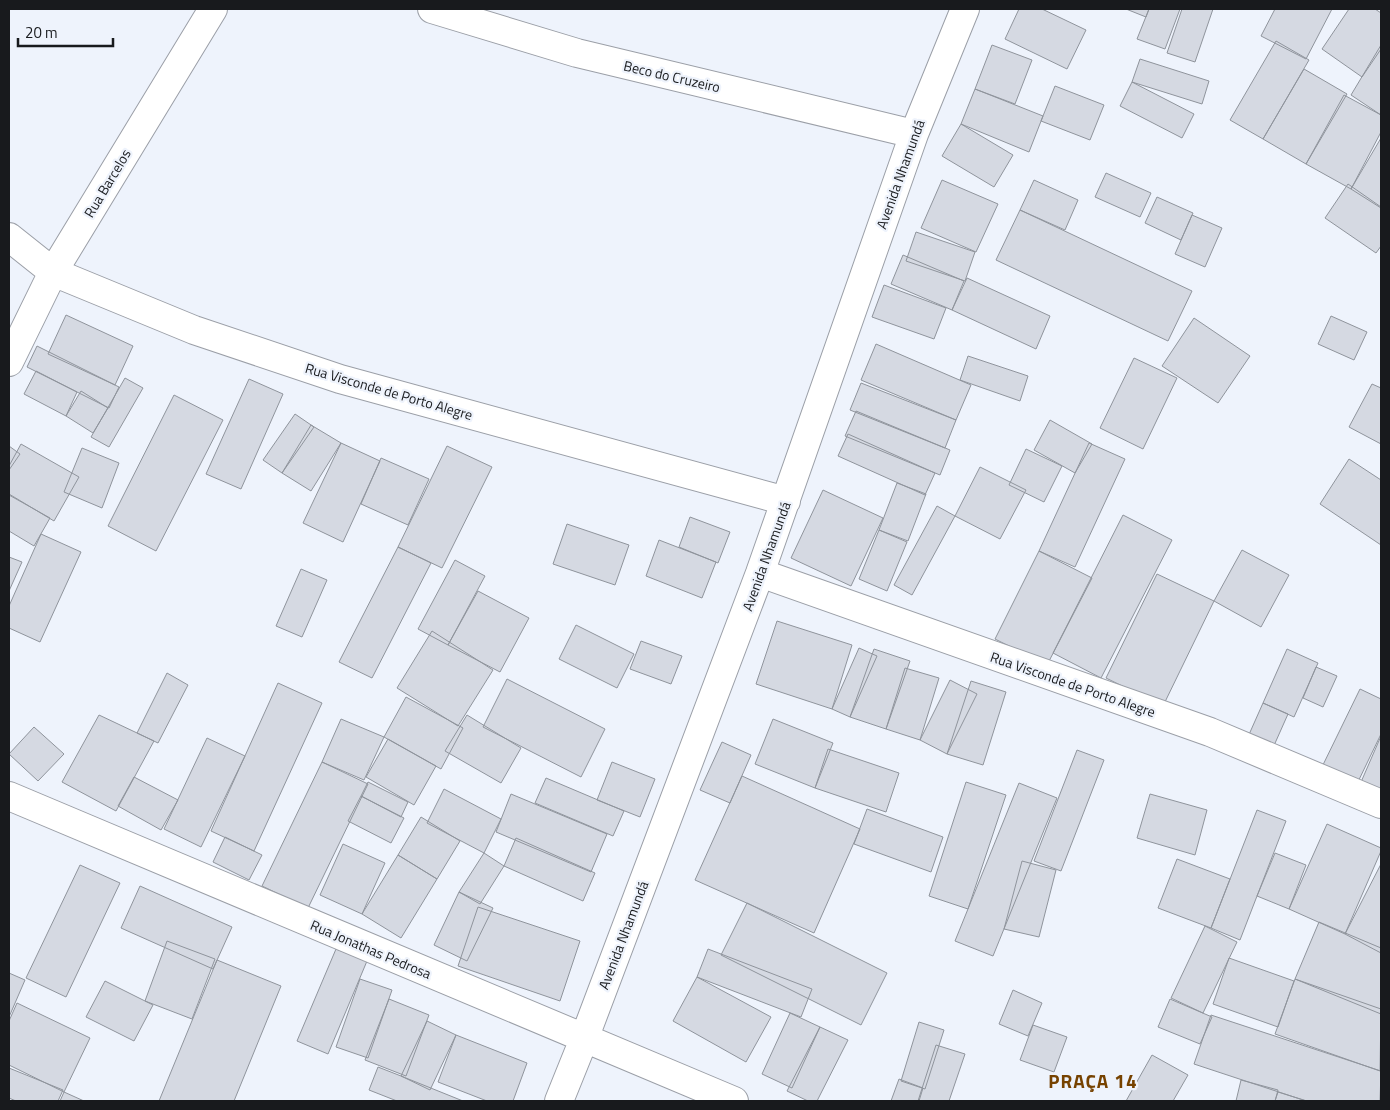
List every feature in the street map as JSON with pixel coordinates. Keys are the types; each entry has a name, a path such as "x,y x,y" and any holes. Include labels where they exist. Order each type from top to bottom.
{"street":[{"name":"Rua Barcelos","path":"9,362 53,272 213,9"},
{"name":"Beco do Cruzeiro","path":"432,9 577,53 914,134"},
{"name":"Avenida Nhamundá","path":"559,1101 760,573 914,134 965,9"},
{"name":"Rua Visconde de Porto Alegre","path":"9,237 53,272 194,330 340,379 786,501"},
{"path":"9,259 53,272"},
{"name":"Rua Visconde de Porto Alegre","path":"760,573 1210,732 1381,804"},
{"name":"Rua Jonathas Pedrosa","path":"9,796 734,1101"}],"building":[{"path":"1019,9 1042,9 1086,30 1067,69 1005,39"},
{"path":"1126,9 1149,9 1146,17"},
{"path":"1149,9 1180,9 1165,49 1137,39"},
{"path":"1182,9 1213,9 1195,62 1167,53"},
{"path":"1275,9 1332,9 1306,59 1261,36"},
{"path":"1349,9 1375,9 1381,13 1381,49 1362,77 1322,49"},
{"path":"1276,41 1309,60 1263,139 1230,120"},
{"path":"992,45 1032,60 1015,104 975,89"},
{"path":"1381,45 1381,115 1351,95"},
{"path":"1140,59 1209,81 1202,104 1132,82"},
{"path":"1304,69 1347,94 1306,164 1263,139"},
{"path":"1132,82 1194,114 1182,138 1120,106"},
{"path":"1055,86 1104,105 1090,140 1041,121"},
{"path":"975,89 1043,116 1029,152 961,124"},
{"path":"1344,95 1381,115 1381,132 1351,189 1306,164"},
{"path":"961,124 1013,155 994,187 942,156"},
{"path":"1381,138 1381,208 1351,189"},
{"path":"1106,173 1151,193 1140,217 1095,197"},
{"path":"942,180 998,204 976,252 921,228"},
{"path":"1034,180 1078,200 1065,230 1020,210"},
{"path":"1348,184 1381,207 1381,246 1376,253 1325,218"},
{"path":"1157,197 1193,213 1181,240 1145,223"},
{"path":"1020,210 1192,291 1168,341 996,260"},
{"path":"1192,215 1222,228 1205,267 1175,254"},
{"path":"916,232 975,252 965,281 906,261"},
{"path":"903,255 964,281 952,310 891,284"},
{"path":"967,278 1050,316 1036,349 952,310"},
{"path":"884,285 946,308 934,339 872,317"},
{"path":"66,315 133,346 115,385 48,354"},
{"path":"1331,316 1367,332 1354,360 1318,344"},
{"path":"1194,318 1250,356 1218,403 1162,366"},
{"path":"876,344 971,385 956,420 861,380"},
{"path":"37,346 119,387 109,408 27,367"},
{"path":"968,356 1028,376 1020,401 960,380"},
{"path":"1134,358 1177,378 1143,449 1100,428"},
{"path":"36,371 77,392 66,416 24,394"},
{"path":"125,378 143,388 109,447 91,437"},
{"path":"249,379 283,394 241,489 206,474"},
{"path":"861,383 956,420 945,448 850,410"},
{"path":"1372,384 1381,388 1381,444 1349,427"},
{"path":"81,391 108,408 93,433 66,416"},
{"path":"174,395 223,420 156,551 108,526"},
{"path":"856,411 950,450 940,475 845,436"},
{"path":"295,414 314,427 282,473 263,460"},
{"path":"1050,420 1092,444 1075,473 1034,450"},
{"path":"311,425 341,443 311,491 282,473"},
{"path":"848,434 935,473 925,495 838,456"},
{"path":"341,443 380,461 343,542 303,523"},
{"path":"1089,443 1125,459 1075,567 1039,551"},
{"path":"21,444 79,477 54,521 9,494 9,466"},
{"path":"9,446 20,454 9,470"},
{"path":"447,446 492,467 442,568 398,547"},
{"path":"82,448 119,463 102,508 64,492"},
{"path":"1026,449 1062,466 1044,502 1009,485"},
{"path":"381,458 429,479 408,525 361,504"},
{"path":"1349,459 1381,480 1381,545 1320,504"},
{"path":"980,467 1026,490 1000,539 955,516"},
{"path":"897,483 926,494 908,541 879,530"},
{"path":"823,490 883,518 851,586 791,558"},
{"path":"9,495 50,518 34,546 9,531"},
{"path":"937,506 955,516 912,595 894,585"},
{"path":"1123,515 1172,540 1101,678 1053,653"},
{"path":"690,517 730,532 718,563 679,547"},
{"path":"567,524 629,545 615,585 553,564"},
{"path":"879,530 907,542 887,591 859,579"},
{"path":"41,534 81,552 40,642 9,628 9,606"},
{"path":"659,540 716,562 702,598 646,576"},
{"path":"398,547 431,563 372,678 339,662"},
{"path":"1242,550 1289,575 1261,627 1214,601"},
{"path":"1039,551 1092,578 1047,665 995,639"},
{"path":"9,557 22,562 9,591"},
{"path":"455,560 485,576 448,645 418,629"},
{"path":"301,569 327,580 302,637 276,626"},
{"path":"1157,574 1214,601 1163,706 1106,678"},
{"path":"478,591 529,618 500,672 448,645"},
{"path":"777,621 852,645 832,709 756,684"},
{"path":"576,625 634,654 617,688 559,659"},
{"path":"432,631 493,670 458,726 397,688"},
{"path":"641,641 682,656 671,684 630,669"},
{"path":"859,648 877,656 850,717 832,709"},
{"path":"874,649 910,661 886,729 850,717"},
{"path":"1287,649 1318,663 1294,717 1263,703"},
{"path":"1316,667 1337,676 1323,707 1303,698"},
{"path":"905,668 939,678 920,740 886,729"},
{"path":"167,673 188,685 158,743 137,733"},
{"path":"507,679 605,729 581,777 483,727"},
{"path":"950,680 977,694 947,754 920,740"},
{"path":"971,681 1006,692 983,765 947,754"},
{"path":"278,683 322,703 254,851 211,831"},
{"path":"1360,689 1381,699 1381,734 1355,788 1320,771"},
{"path":"406,697 463,728 441,769 384,737"},
{"path":"1263,703 1288,714 1272,750 1247,739"},
{"path":"99,715 154,741 116,811 62,782"},
{"path":"467,715 521,748 501,783 445,751"},
{"path":"341,719 384,737 364,780 322,762"},
{"path":"773,719 833,743 815,788 755,764"},
{"path":"34,727 64,754 38,781 9,754"},
{"path":"1381,736 1381,799 1358,789"},
{"path":"207,738 245,756 201,847 164,829"},
{"path":"388,739 436,766 414,805 366,777"},
{"path":"722,742 751,755 730,803 700,790"},
{"path":"828,749 899,773 886,812 815,788"},
{"path":"1077,750 1104,760 1061,871 1034,861"},
{"path":"322,762 368,784 308,908 262,886"},
{"path":"612,762 655,779 640,817 597,800"},
{"path":"742,776 860,829 814,933 695,880"},
{"path":"134,777 178,800 161,830 118,806"},
{"path":"546,778 624,811 613,836 535,803"},
{"path":"368,782 408,802 401,817 361,796"},
{"path":"966,782 1006,795 968,909 929,896"},
{"path":"1019,783 1057,798 993,956 955,941"},
{"path":"444,789 501,819 484,853 427,823"},
{"path":"511,794 607,834 591,872 496,832"},
{"path":"1150,794 1207,810 1195,855 1137,838"},
{"path":"361,796 404,818 391,843 348,821"},
{"path":"867,809 943,837 931,872 854,844"},
{"path":"1257,810 1286,821 1240,940 1211,928"},
{"path":"421,817 460,841 437,879 398,855"},
{"path":"1327,824 1381,848 1345,934 1289,909"},
{"path":"225,837 262,855 249,880 213,862"},
{"path":"516,838 595,873 583,901 504,866"},
{"path":"343,844 385,863 362,914 320,895"},
{"path":"484,853 504,866 480,904 459,892"},
{"path":"1275,853 1306,865 1289,909 1257,896"},
{"path":"398,855 437,879 401,938 362,914"},
{"path":"1177,859 1230,879 1211,928 1158,908"},
{"path":"1022,861 1056,870 1039,937 1004,929"},
{"path":"1381,864 1381,953 1345,934"},
{"path":"80,865 120,883 66,997 26,978"},
{"path":"140,886 232,927 213,969 121,928"},
{"path":"459,892 493,908 467,961 434,945"},
{"path":"747,903 887,973 861,1025 721,955"},
{"path":"478,907 580,941 560,1001 458,966"},
{"path":"1319,922 1381,948 1381,1014 1295,979"},
{"path":"1205,926 1237,942 1203,1013 1171,998"},
{"path":"167,941 215,959 192,1019 145,1001"},
{"path":"336,949 367,961 328,1054 297,1041"},
{"path":"708,949 812,989 801,1017 697,977"},
{"path":"1229,958 1294,981 1278,1027 1213,1004"},
{"path":"217,960 281,986 234,1101 159,1101"},
{"path":"9,973 25,980 9,1017"},
{"path":"697,977 771,1017 746,1062 673,1021"},
{"path":"360,979 392,990 368,1058 336,1047"},
{"path":"1295,979 1381,1009 1380,1071 1275,1034"},
{"path":"105,981 153,1005 134,1041 86,1017"},
{"path":"1013,990 1042,1003 1028,1036 999,1024"},
{"path":"389,999 429,1015 406,1076 365,1060"},
{"path":"1170,999 1212,1017 1200,1044 1158,1027"},
{"path":"17,1003 90,1038 64,1092 9,1065 9,1021"},
{"path":"790,1013 820,1027 792,1088 762,1074"},
{"path":"1211,1015 1381,1071 1380,1101 1306,1101 1194,1064"},
{"path":"427,1021 456,1035 430,1090 401,1076"},
{"path":"919,1022 944,1030 925,1089 901,1081"},
{"path":"1033,1025 1067,1037 1054,1072 1020,1060"},
{"path":"820,1027 848,1040 817,1101 808,1101 787,1091"},
{"path":"456,1035 527,1063 513,1101 487,1101 438,1082"},
{"path":"936,1045 965,1054 949,1101 918,1101"},
{"path":"1152,1055 1188,1075 1173,1101 1126,1101"},
{"path":"378,1067 463,1101 397,1101 369,1090"},
{"path":"9,1068 63,1090 58,1101 16,1101 9,1098"},
{"path":"899,1079 923,1088 919,1101 891,1101"},
{"path":"1241,1080 1278,1090 1275,1101 1236,1101"},
{"path":"64,1092 84,1101 60,1101"},
{"path":"1278,1092 1307,1101 1275,1101"}],"district":[{"name":"PRAÇA 14","path":"1093,1080"}]}
